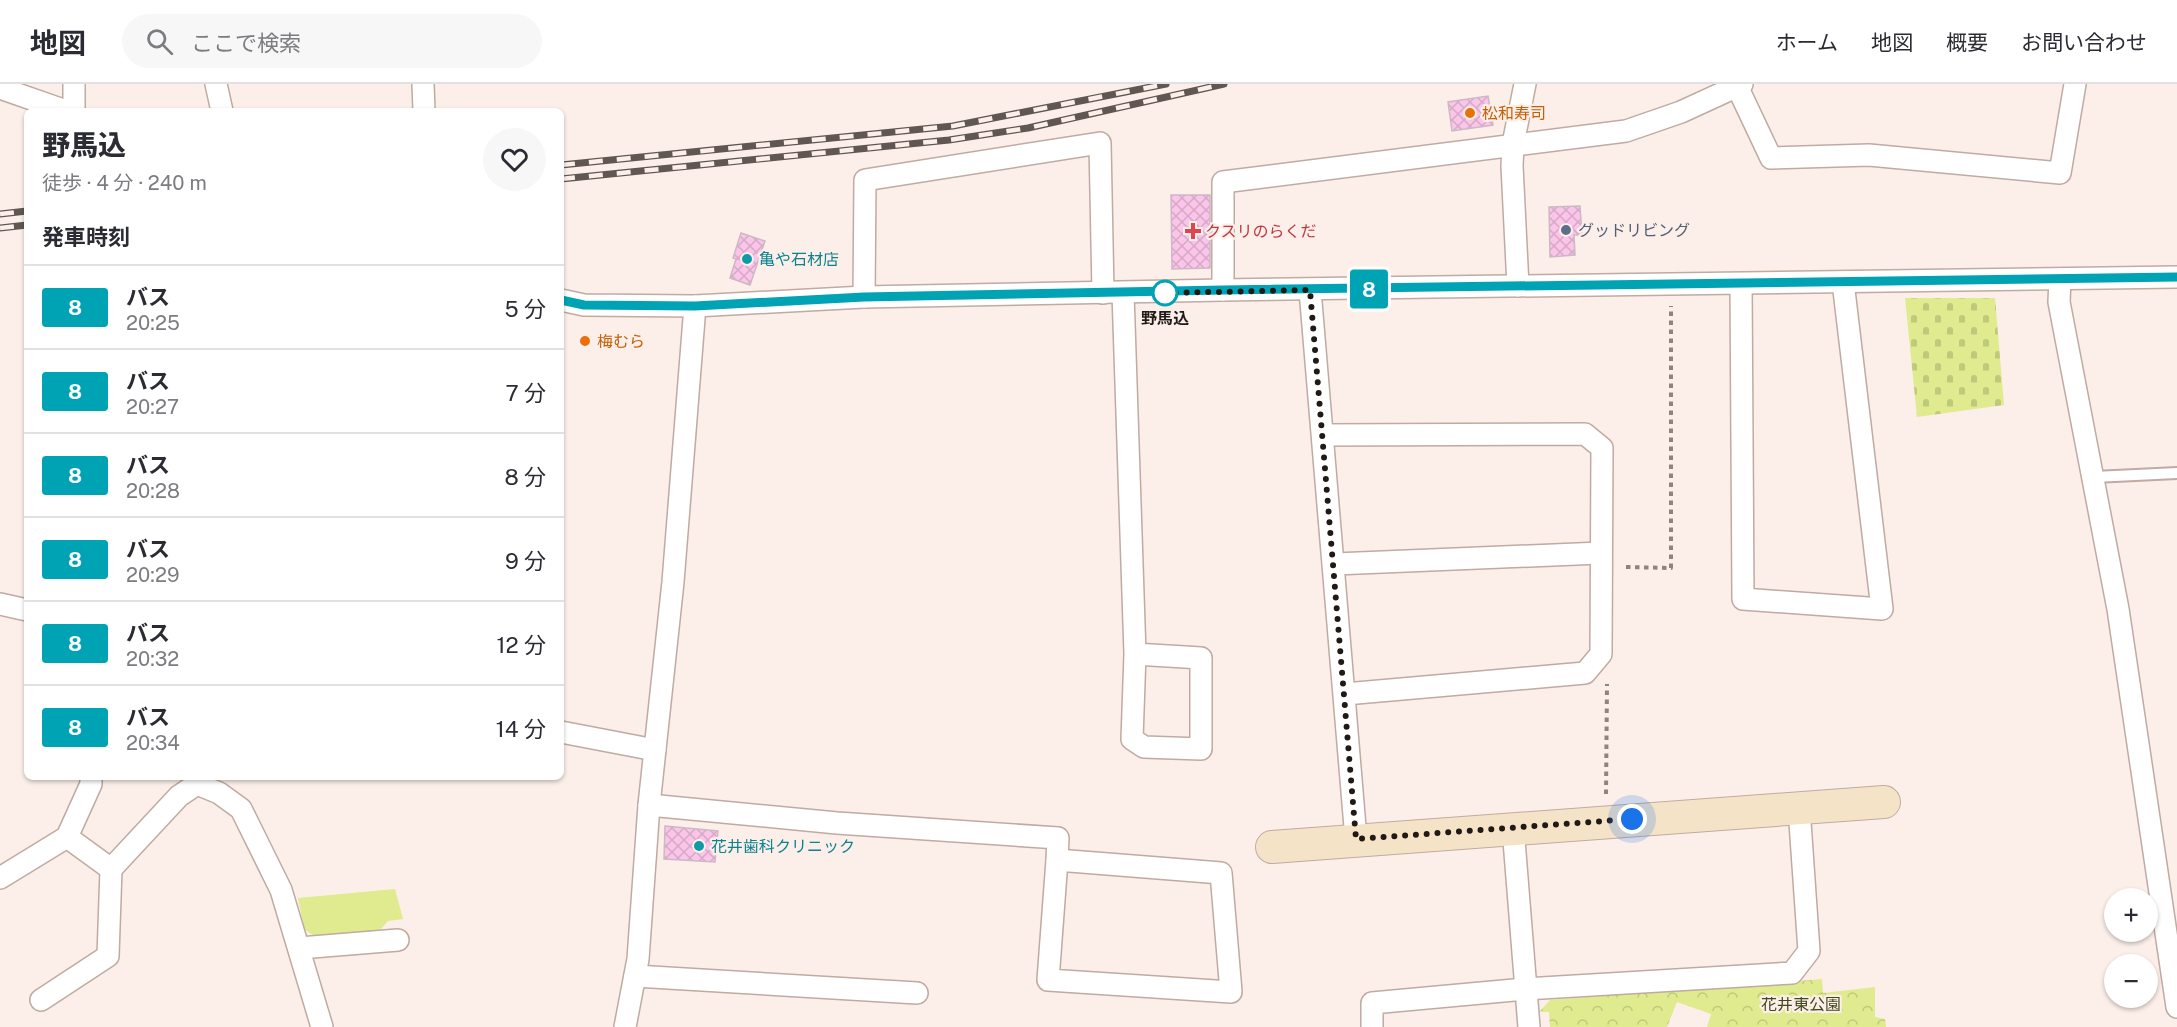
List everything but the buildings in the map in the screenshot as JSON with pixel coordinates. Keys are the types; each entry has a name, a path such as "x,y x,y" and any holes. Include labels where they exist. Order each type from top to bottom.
{"street":[{"path":"74,84 74,108"},
{"path":"216,84 221,108"},
{"path":"423,84 424,108"},
{"path":"1518,286 1513,144 1525,84"},
{"path":"1223,290 1223,182 1626,131 1681,112 1738,85 1771,158 1869,155 2060,173 2075,84"},
{"path":"0,88 57,108"},
{"path":"864,297 865,180 1100,143 1113,293 1135,654 1132,739 1144,747 1201,749 1201,658 1135,654"},
{"path":"564,301 584,305 695,306 864,297 2177,277"},
{"path":"2060,279 2059,302 2094,477 2135,710 2177,1007"},
{"path":"1741,284 1743,599 1882,609 1843,282"},
{"path":"1310,290 1335,564 1356,839"},
{"path":"625,1027 638,959 649,805 674,570 695,306"},
{"path":"1323,435 1585,434 1602,448 1601,654 1585,673 1345,694"},
{"path":"1335,564 1600,561"},
{"path":"0,604 24,609"},
{"path":"564,733 655,750"},
{"path":"0,878 67,837 91,780"},
{"path":"41,1000 108,956 111,869 179,796 196,784 219,793 241,809 281,890 300,948 321,1026"},
{"path":"1272,847 1356,839 1884,802"},
{"path":"649,805 837,823 1058,838 1048,980 1231,992 1221,873 1057,860"},
{"path":"1372,1027 1372,1003 1525,989 1792,973 1809,951 1799,808"},
{"path":"1513,828 1529,1027"},
{"path":"67,837 111,869"},
{"path":"300,948 398,940"},
{"path":"635,976 917,993"}],"lane":[{"path":"2094,477 2177,473"}],"path":[{"path":"1600,561 1671,568 1670,285"},
{"path":"1601,654 1607,685 1606,796"}],"green space":[{"path":"1905,298 1995,298 2004,405 1917,417"},
{"path":"395,889 403,919 388,921 379,931 314,936 304,929 298,898"},
{"name":"花井東公園","path":"1822,979 1823,993 1875,987 1875,1017 1885,1019 1886,1027 1707,1027 1711,1014 1677,1002 1667,1027 1550,1027 1549,1012 1539,1012 1550,1000"}],"railway":[{"path":"564,165 953,126 1166,84"},
{"path":"564,179 949,140 1028,128 1224,84"},
{"path":"0,214 24,211"},
{"path":"0,228 24,225"}],"bus line":[{"name":"8","path":"564,301 584,305 695,306 864,297 2177,277"}],"place":[{"name":"松和寿司","path":"1470,113"},
{"name":"グッドリビング","path":"1566,230"},
{"name":"クスリのらくだ","path":"1193,231"},
{"name":"亀や石材店","path":"747,259"},
{"name":"野馬込","path":"1165,293"},
{"name":"梅むら","path":"585,341"},
{"name":"花井歯科クリニック","path":"699,846"}],"route":[{"path":"1165,293 1310,290 1335,564 1356,839 1632,819"}]}
